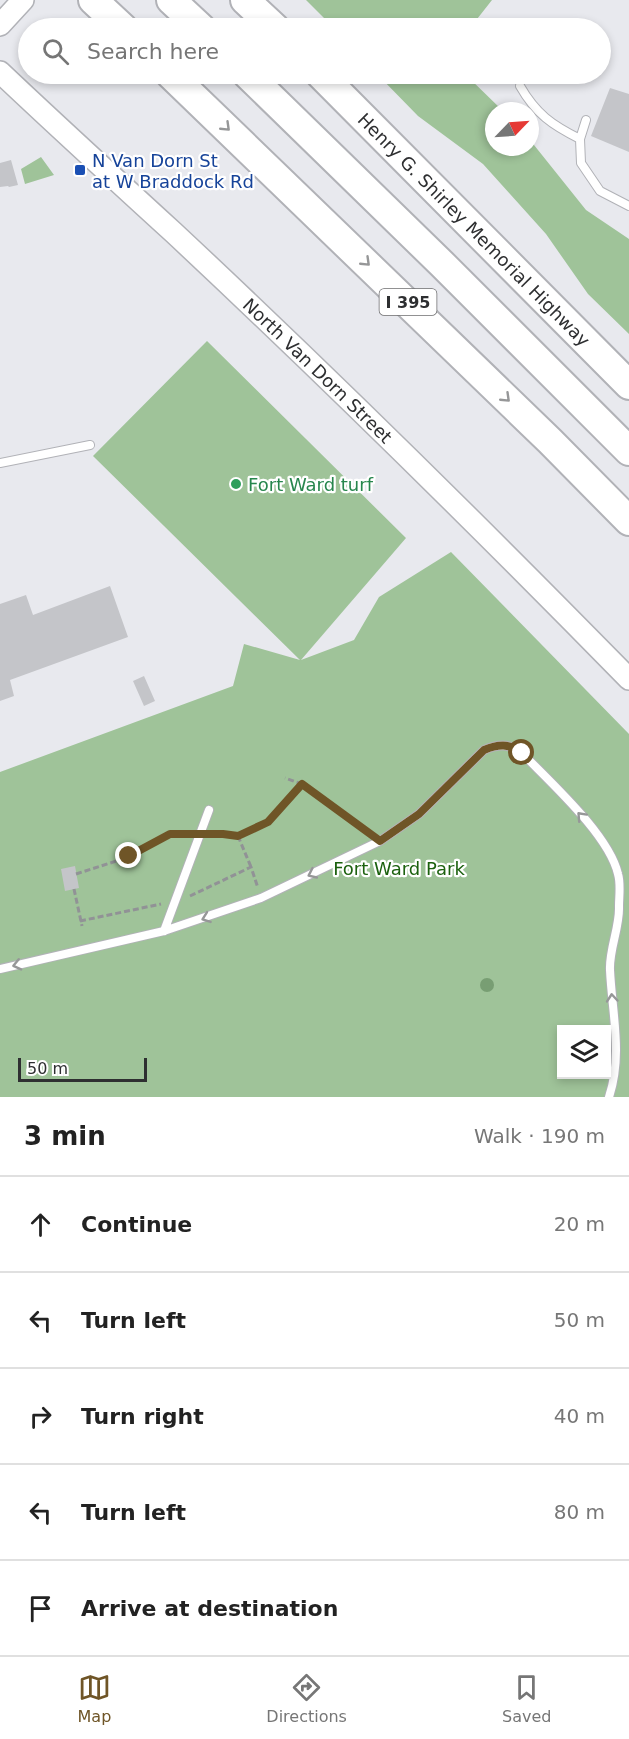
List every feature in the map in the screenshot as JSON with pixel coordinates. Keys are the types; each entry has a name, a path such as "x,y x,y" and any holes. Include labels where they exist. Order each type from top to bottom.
{"highway":[{"path":"93,0 112,18"},
{"path":"171,0 190,18"},
{"path":"245,0 264,18"},
{"path":"268,0 278,18"},
{"name":"I 395","path":"180,84 541,433 629,522"},
{"path":"257,84 629,451"},
{"name":"Henry G. Shirley Memorial Highway","path":"330,84 629,385"}],"main road":[{"path":"0,25 23,0"},
{"name":"North Van Dorn Street","path":"0,72 331,384 532,580 629,680"}],"lane":[{"path":"520,86 531,105 553,125 580,139"},
{"path":"586,120 580,139 581,163 600,191 629,206"},
{"path":"0,463 90,445"},
{"path":"0,969 164,931 261,898 380,841 419,814 484,750 505,745 514,747 522,753 601,838 614,860 619,876 620,910 609,966 617,1046 614,1080 609,1097"},
{"path":"164,931 209,810"}],"path":[{"path":"285,778 302,784 380,841"},
{"path":"76,874 129,856 170,834 200,833 238,836 268,822 302,784"},
{"path":"238,836 261,898"},
{"path":"80,921 182,901 251,867"},
{"path":"74,889 81,926"}],"green space":[{"path":"306,0 492,0 478,18 324,18"},
{"path":"387,84 475,84 494,102 485,102 485,156 539,156 539,151 586,210 629,239 629,334 588,294 546,234 483,164 418,116"},
{"path":"41,157 54,175 25,184 21,169"},
{"name":"Fort Ward Park","path":"207,341 406,538 301,660 354,640 379,597 451,552 629,734 629,1097 0,1097 0,772 233,686 244,644 300,660 93,456"}],"building":[{"path":"610,88 629,94 629,152 591,136"},
{"path":"11,160 18,185 0,187 0,163"},
{"path":"110,586 128,637 10,680 14,696 0,701 0,604 26,595 33,615"},
{"path":"144,676 155,701 144,706 133,681"},
{"path":"75,866 79,888 65,891 61,869"}],"place":[{"name":"N Van Dorn St at W Braddock Rd","path":"80,170"},
{"name":"Fort Ward turf","path":"236,484"}],"route":[{"path":"129,856 170,834 238,836 268,822 302,784 380,841 419,814 484,750 505,745 514,747 522,753"}]}
